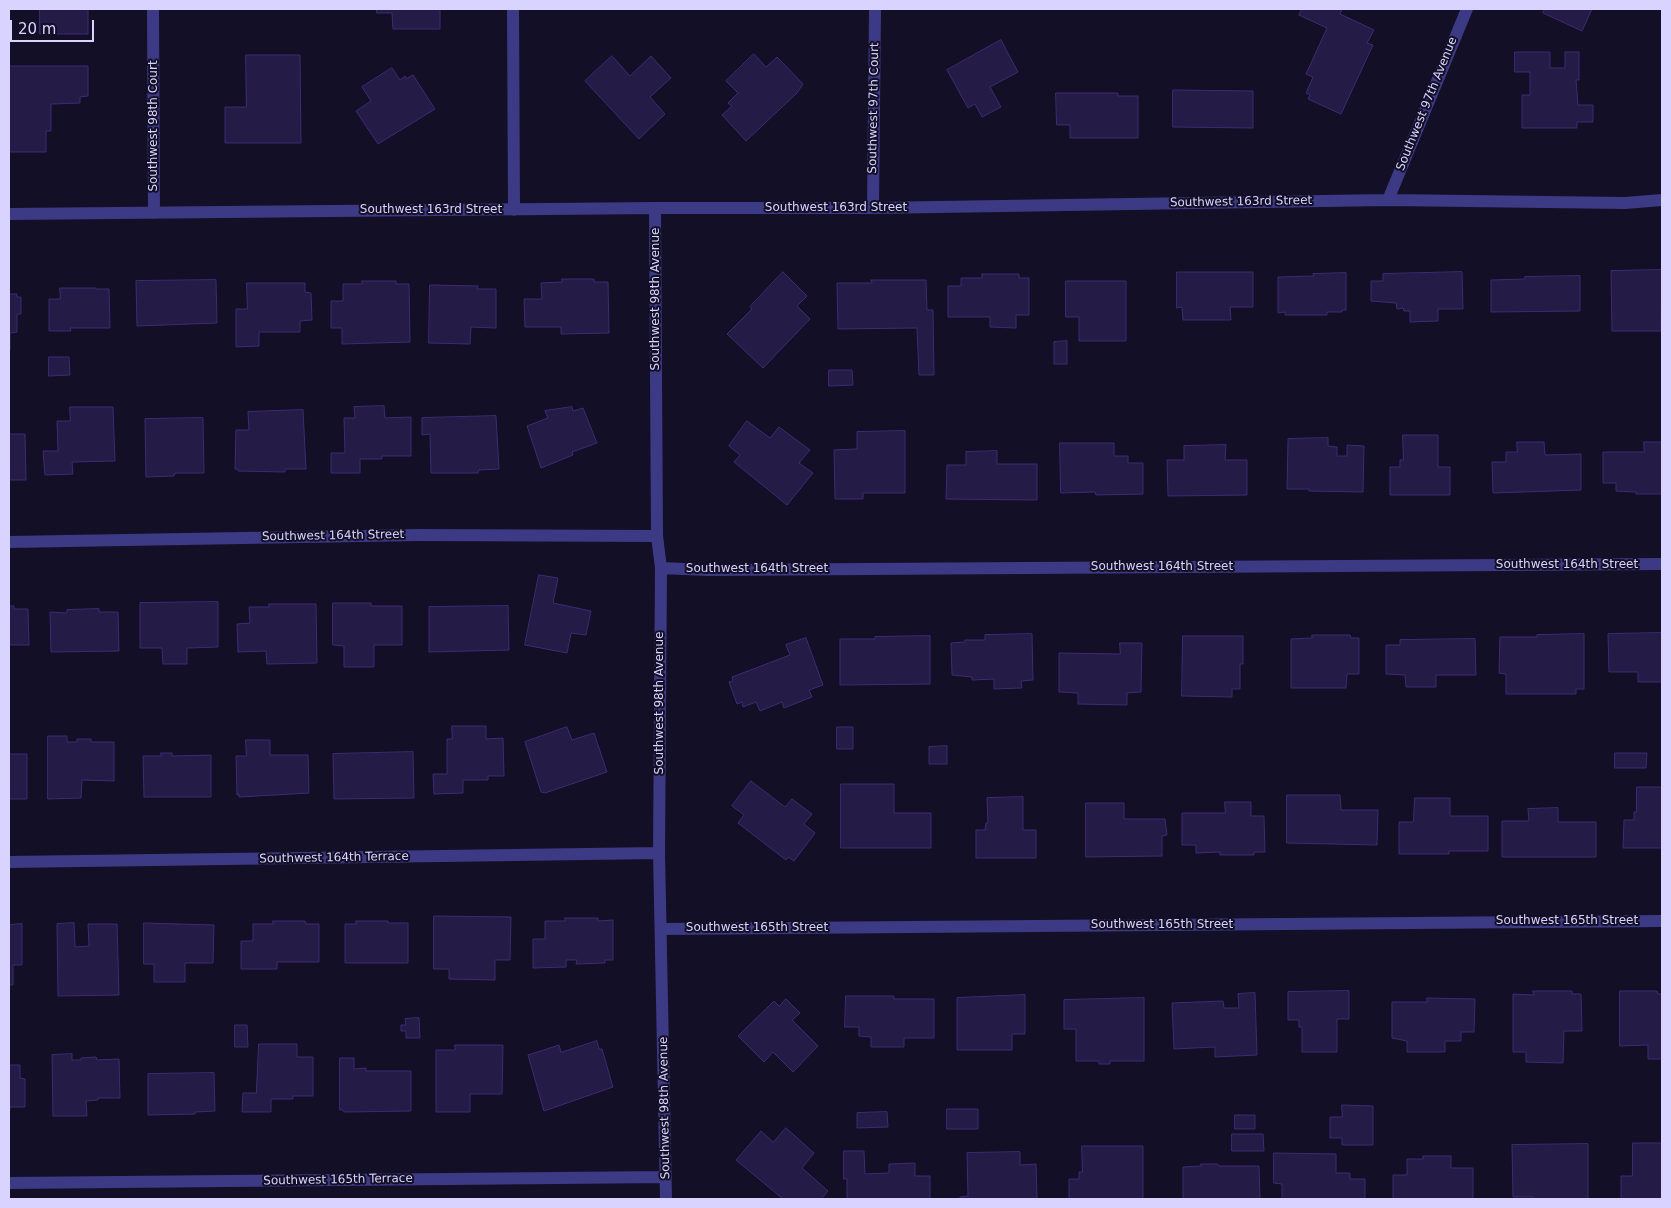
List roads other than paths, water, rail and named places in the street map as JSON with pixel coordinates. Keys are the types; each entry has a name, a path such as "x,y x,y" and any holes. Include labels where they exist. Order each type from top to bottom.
{"street":[{"name":"Southwest 98th Court","path":"153,9 154,213"},
{"path":"513,9 514,210"},
{"name":"Southwest 97th Court","path":"873,208 875,9"},
{"name":"Southwest 97th Avenue","path":"1388,200 1467,9"},
{"name":"Southwest 163rd Street","path":"9,214 655,208 873,208 1388,200 1625,203 1662,200"},
{"name":"Southwest 98th Avenue","path":"655,208 657,536 661,568 659,853 666,1199"},
{"name":"Southwest 164th Street","path":"9,542 418,535 657,536"},
{"name":"Southwest 164th Street","path":"661,568 718,570 1662,564"},
{"name":"Southwest 164th Terrace","path":"9,862 659,853"},
{"name":"Southwest 165th Street","path":"661,929 1662,921"},
{"name":"Southwest 165th Terrace","path":"9,1183 666,1177"}]}
